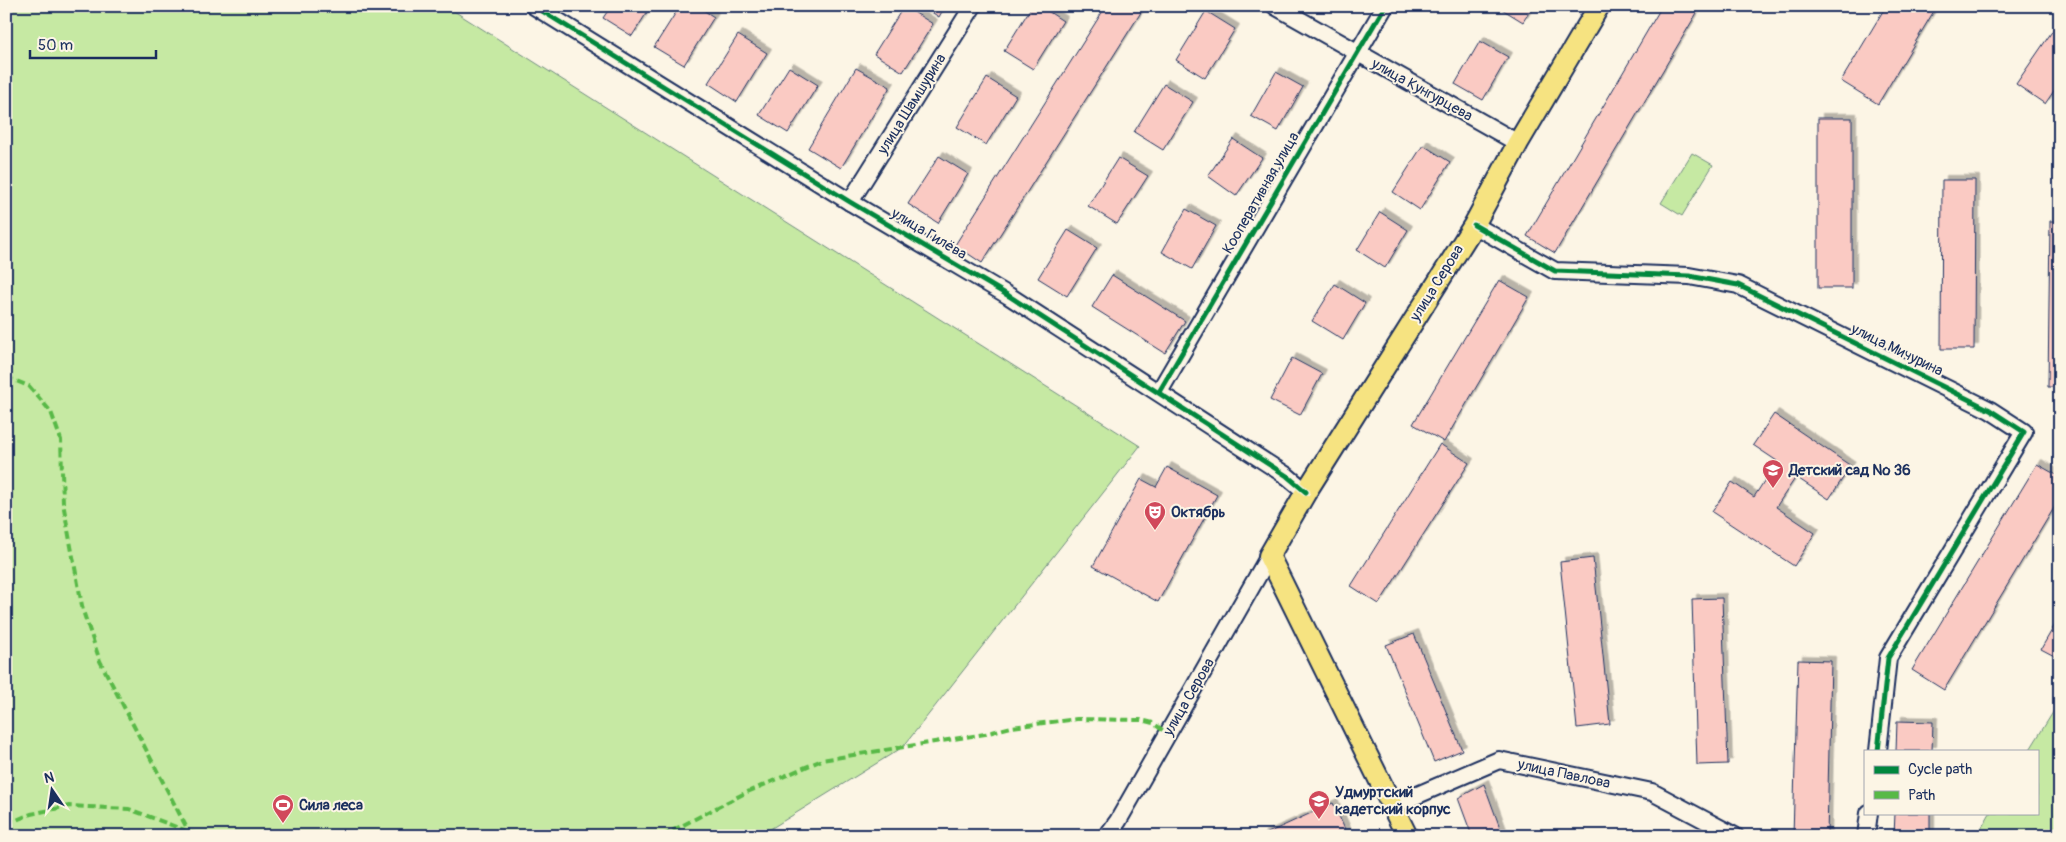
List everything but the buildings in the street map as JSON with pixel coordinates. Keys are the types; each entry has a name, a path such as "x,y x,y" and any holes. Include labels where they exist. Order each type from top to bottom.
{"main road":[{"name":"улица Серова","path":"1269,556 1306,492 1474,225 1518,143 1599,6"},
{"path":"1269,556 1407,836"}],"street":[{"name":"улица Гилёва","path":"534,6 850,202 1009,296 1287,476 1306,492"},
{"name":"улица Шамшурина","path":"850,202 973,6"},
{"name":"улица Кунгурцева","path":"1275,6 1357,54 1518,143"},
{"name":"Кооперативная улица","path":"1159,392 1385,6"},
{"name":"улица Мичурина","path":"1474,225 1555,272 1689,276 1738,285 1990,410 2024,432 1888,658 1878,750"},
{"name":"улица Серова","path":"1107,836 1118,822 1269,556"},
{"name":"улица Павлова","path":"1392,806 1499,760 1652,792 1734,836"},
{"path":"1866,836 1869,814"}],"green space":[{"path":"6,6 446,6 1140,446 903,747 759,836 6,836"},
{"path":"1692,153 1713,165 1682,216 1661,203"},
{"path":"2060,701 2060,836 1977,836 1989,814 2038,814 2038,750 2030,750"}],"marked path":[{"path":"6,377 29,386 51,412 61,440 63,503 83,611 100,661 191,836"},
{"path":"662,836 745,793 822,760 985,734 1011,727 1077,719 1141,720 1153,723 1168,734"},
{"path":"6,820 14,821 31,814 69,806 129,809 200,836"}],"cycle path":[{"path":"534,6 850,202 1009,296 1287,476 1306,492"},
{"path":"1159,392 1385,6"},
{"path":"1474,225 1555,271 1689,276 1738,285 1990,410 2024,432 1888,658 1878,750"}],"place":[{"name":"Детский сад № 36","path":"1773,489"},
{"name":"Октябрь","path":"1155,531"},
{"name":"Удмуртский кадетский корпус","path":"1319,820"},
{"name":"Сила леса","path":"283,824"}]}
